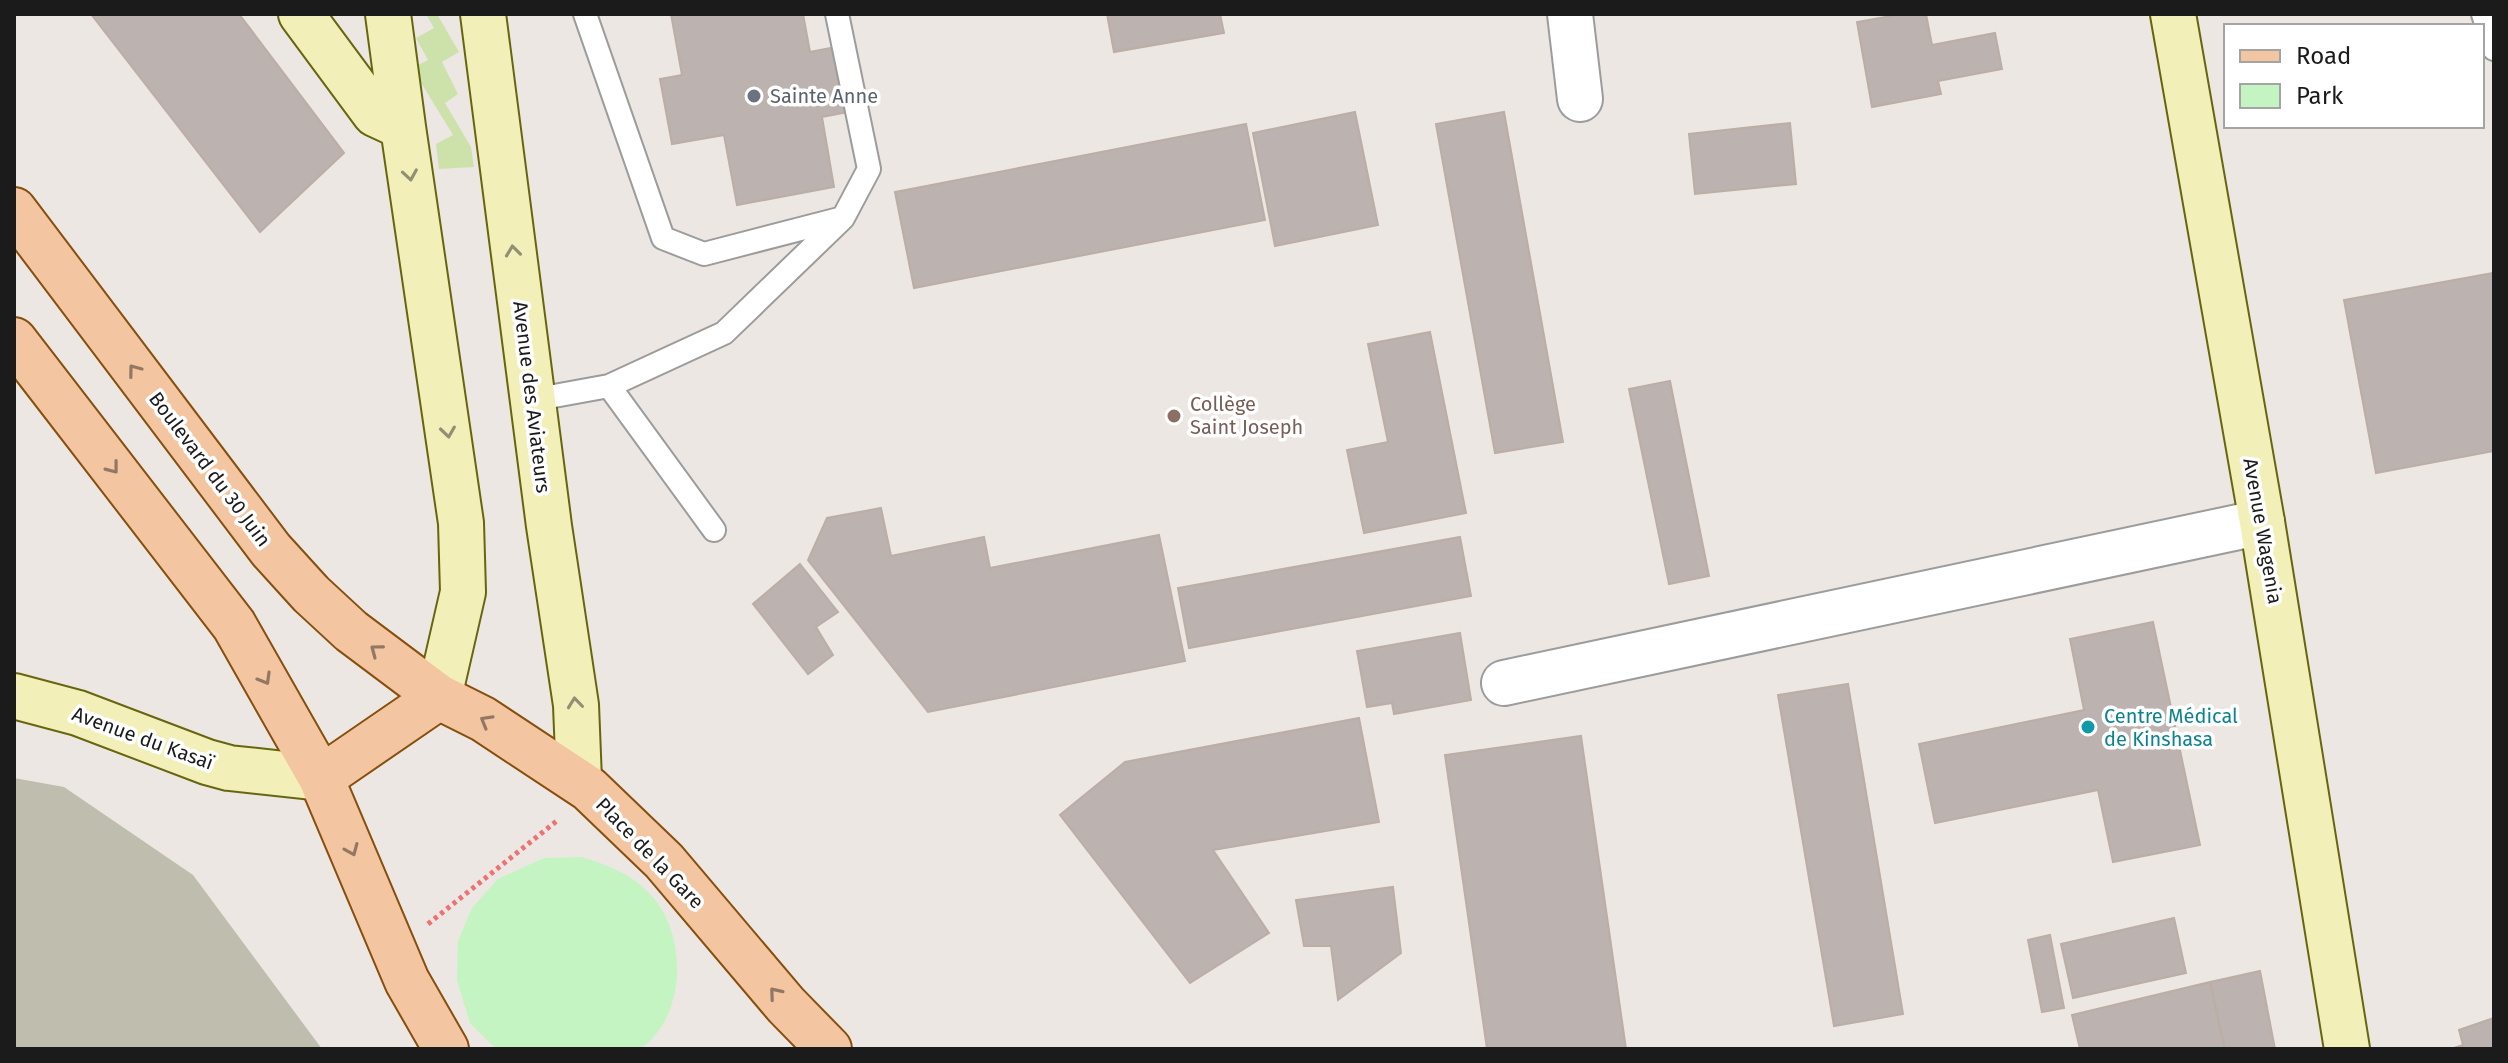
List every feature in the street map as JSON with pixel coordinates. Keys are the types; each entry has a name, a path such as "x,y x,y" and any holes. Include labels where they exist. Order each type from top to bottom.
{"main road":[{"name":"Boulevard du 30 Juin","path":"14,210 271,550 311,594 351,631 439,697"},
{"path":"14,340 234,625 321,778 407,981 446,1049"},
{"path":"321,778 439,697"},
{"name":"Place de la Gare","path":"439,697 483,719 573,797 664,861 786,1005 829,1049"}],"street":[{"path":"301,14 375,114 403,127"},
{"path":"388,14 461,523 463,592 439,697"},
{"name":"Avenue des Aviateurs","path":"483,14 532,400 576,705 573,797"},
{"path":"1570,14 1580,99"},
{"name":"Avenue Wagenia","path":"2173,14 2262,522 2347,1049"},
{"path":"1504,683 2262,522"},
{"name":"Avenue du Kasaï","path":"14,696 78,713 229,768 321,778"}],"lane":[{"path":"585,14 663,238 704,254 843,218"},
{"path":"532,400 609,386 724,333 843,218 869,169 837,14"},
{"path":"2483,14 2494,49"},
{"path":"609,386 714,530"}],"path":[{"path":"424,927 573,797"}],"shaded area":[{"path":"14,778 64,787 193,875 322,1049 14,1049"}],"green space":[{"path":"426,14 437,14 459,52 442,62 458,94 445,103 471,147 474,167 439,169 436,144 453,135 412,68 428,60 416,38 434,28"},
{"path":"582,857 633,879 661,909 676,950 674,995 667,1016 656,1034 640,1049 496,1049 470,1023 457,980 458,941 472,908 498,879 544,858"}],"building":[{"path":"91,14 239,14 344,153 260,232"},
{"name":"Sainte Anne","path":"671,14 803,14 810,52 836,47 848,112 822,117 834,187 737,205 724,135 672,144 660,79 682,75"},
{"path":"1107,14 1220,14 1224,33 1114,52"},
{"path":"1902,14 1926,14 1932,45 1995,33 2002,69 1938,81 1941,94 1872,107 1857,22"},
{"path":"1355,112 1378,225 1275,246 1253,133"},
{"path":"1504,112 1563,442 1495,453 1436,124"},
{"path":"1790,123 1796,184 1695,194 1689,134"},
{"path":"1246,124 1265,220 914,288 895,192"},
{"path":"2493,273 2494,451 2376,473 2344,300"},
{"path":"1430,332 1466,513 1364,533 1347,450 1388,442 1368,344"},
{"path":"1670,381 1709,576 1669,584 1629,389"},
{"path":"881,508 891,556 984,537 990,568 1159,535 1185,661 928,712 808,560 827,518"},
{"path":"1460,537 1471,596 1189,648 1178,588"},
{"path":"800,564 838,612 816,627 833,655 808,674 753,604"},
{"name":"Centre Médical de Kinshasa","path":"2153,622 2200,845 2113,862 2098,790 1935,823 1919,744 2084,710 2070,639"},
{"path":"1460,633 1471,700 1394,714 1392,703 1367,707 1357,651"},
{"path":"1848,684 1903,1014 1834,1026 1778,695"},
{"path":"1359,718 1379,822 1213,850 1269,933 1190,983 1060,815 1125,762"},
{"path":"1581,736 1626,1049 1487,1049 1445,755"},
{"path":"1393,887 1401,953 1338,1000 1331,946 1304,946 1296,900"},
{"path":"2174,918 2186,973 2073,998 2061,944"},
{"path":"2050,935 2064,1008 2042,1012 2028,940"},
{"path":"2260,971 2275,1049 2225,1049 2210,982"},
{"path":"2210,982 2225,1049 2080,1049 2072,1015"},
{"path":"2494,1018 2494,1049 2451,1049 2463,1045 2459,1030"}],"place":[{"name":"Sainte Anne","path":"754,96"},
{"name":"Collège Saint Joseph","path":"1174,416"},
{"name":"Centre Médical de Kinshasa","path":"2088,727"}]}
